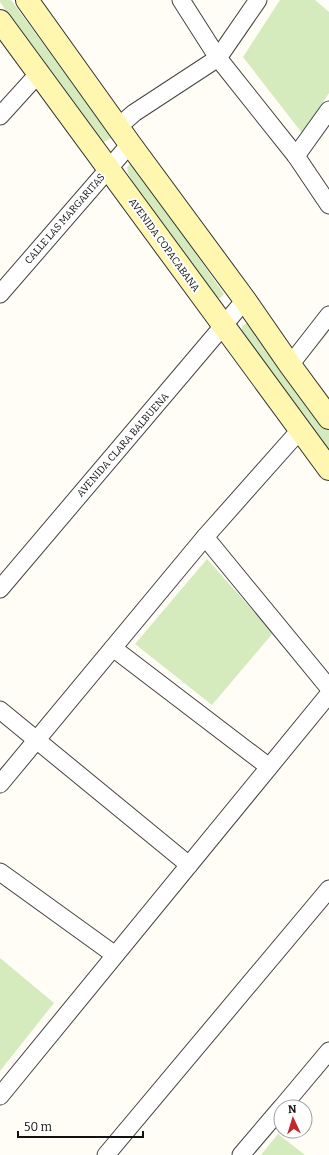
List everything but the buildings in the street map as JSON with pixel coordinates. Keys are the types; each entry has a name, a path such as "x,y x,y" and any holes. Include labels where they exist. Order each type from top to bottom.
{"main road":[{"path":"27,0 124,135 246,300 290,365 329,418"},
{"name":"AVENIDA COPACABANA","path":"0,21 329,469"}],"street":[{"path":"181,0 218,58 296,156 329,205"},
{"path":"218,58 258,0"},
{"name":"CALLE LAS MARGARITAS","path":"0,294 108,168 134,113 218,58"},
{"path":"0,116 39,73"},
{"path":"296,156 329,110"},
{"name":"AVENIDA CLARA BALBUENA","path":"0,589 246,300"},
{"path":"290,365 329,315"},
{"path":"0,784 205,538 300,430"},
{"path":"205,538 329,688"},
{"path":"113,648 269,767"},
{"path":"0,1096 329,694"},
{"path":"0,710 189,865"},
{"path":"0,872 115,955"},
{"path":"106,1155 329,889"},
{"path":"288,1099 329,1050"},
{"path":"241,1155 273,1117"}],"green space":[{"path":"0,0 11,0 109,133 111,138 104,142 101,141"},
{"path":"280,0 315,0 329,12 329,93 302,133 243,57"},
{"path":"130,164 133,164 224,294 220,298 214,297 133,183 127,167"},
{"path":"249,324 329,430 329,452 241,331 243,325"},
{"path":"207,559 273,633 212,705 135,644"},
{"path":"0,958 54,1003 0,1071"},
{"path":"274,1139 284,1139 305,1155 261,1155"}]}
